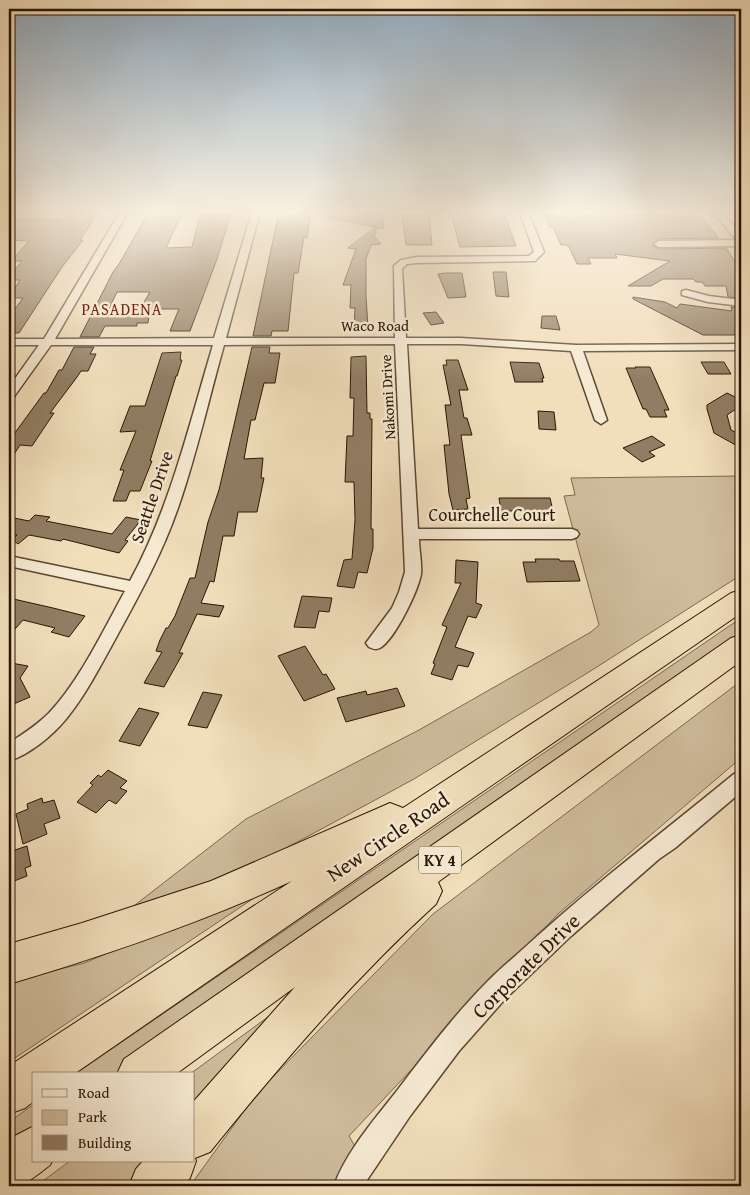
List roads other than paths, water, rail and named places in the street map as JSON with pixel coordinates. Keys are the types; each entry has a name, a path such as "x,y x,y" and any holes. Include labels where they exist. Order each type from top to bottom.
{"highway":[{"name":"New Circle Road","path":"38,1072 741,600"},
{"name":"KY 4","path":"142,1072 741,646"},
{"path":"9,964 82,943 216,897 379,825 510,754"},
{"path":"195,1135 281,1033 386,923 549,783"},
{"name":"New Circle Road","path":"9,1092 32,1076"},
{"path":"9,1167 32,1150"},
{"path":"153,1186 172,1162"}],"street":[{"path":"9,395 47,342 91,268"},
{"name":"Seattle Drive","path":"9,753 43,730 69,701 135,588 162,535 240,268"},
{"name":"Nakomi Drive","path":"375,643 397,615 411,586 414,558 401,341 399,268"},
{"path":"686,293 708,299 741,303"},
{"name":"Waco Road","path":"9,342 401,341 479,342 576,348 741,347"},
{"path":"576,348 601,420"},
{"name":"Courchelle Court","path":"412,534 572,534"},
{"path":"9,561 135,588"},
{"name":"Corporate Drive","path":"348,1186 363,1160 401,1106 450,1042 497,989 563,928 644,858 668,841 741,780"}],"district":[{"name":"PASADENA","path":"122,309"}]}
